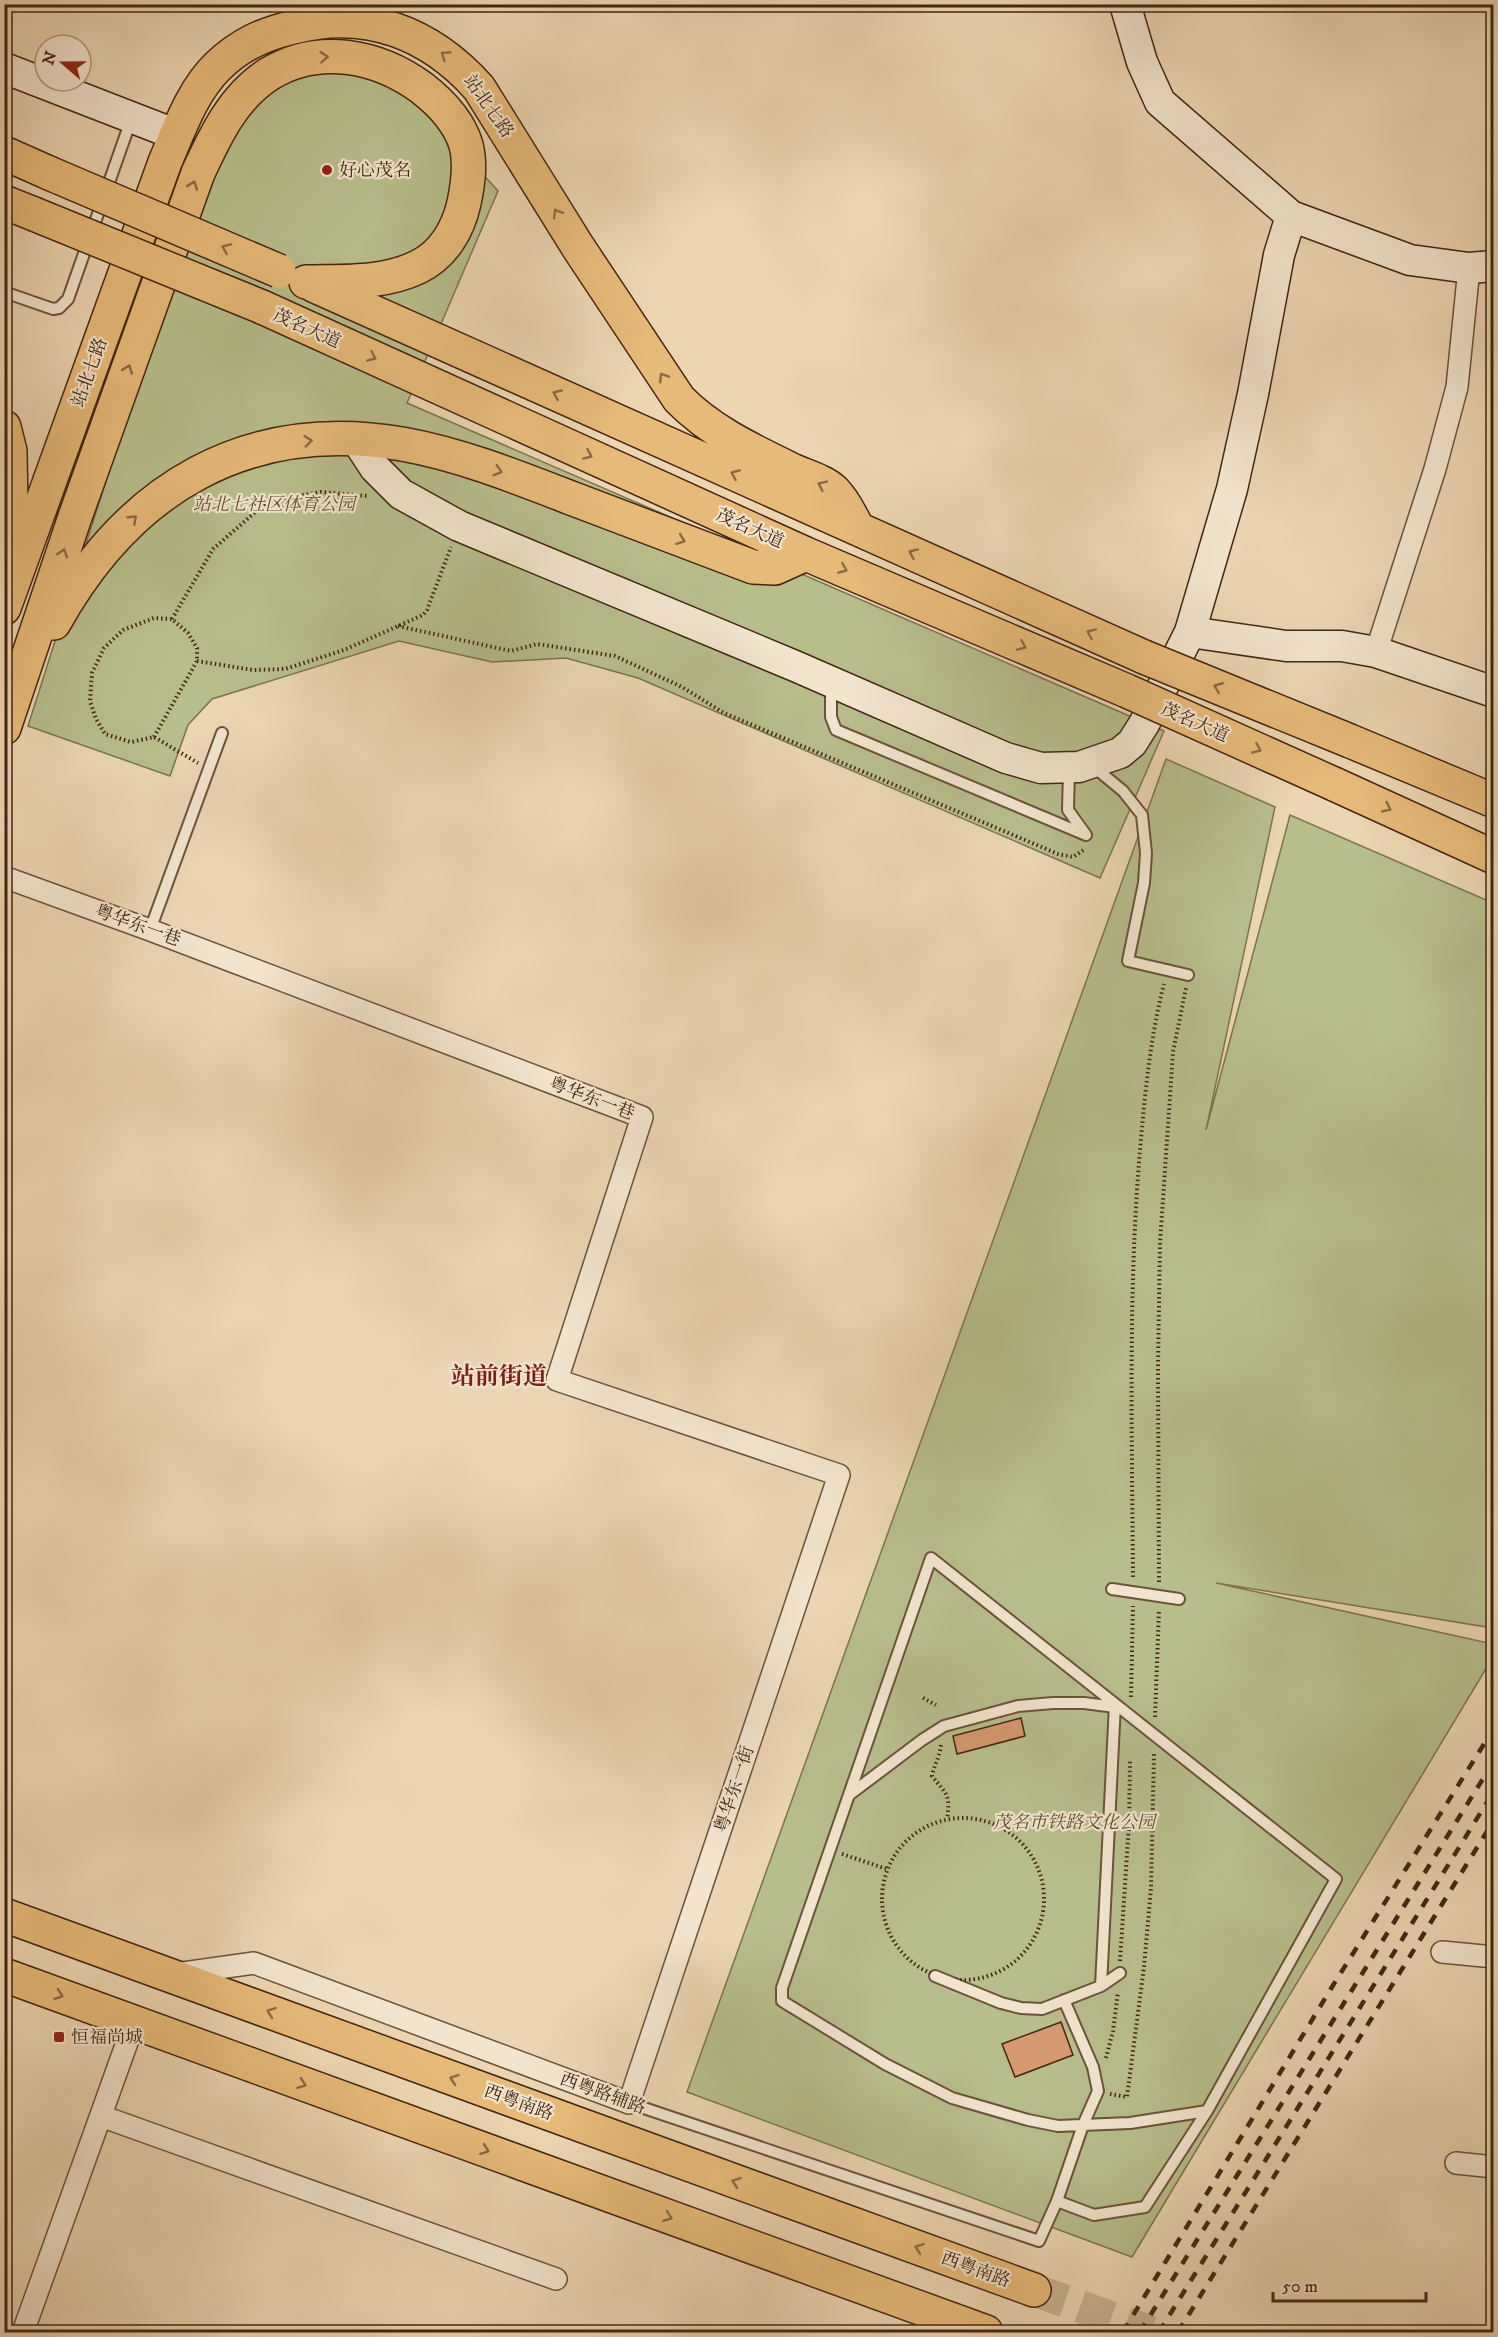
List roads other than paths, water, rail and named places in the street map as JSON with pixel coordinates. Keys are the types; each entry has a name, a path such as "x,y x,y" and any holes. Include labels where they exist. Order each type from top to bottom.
{"main road":[{"name":"站北七路","path":"8,598 165,162 199,91 216,68 249,41 266,33 334,19 364,21 393,29 442,52 462,69 479,88 578,247 679,399 700,419 718,431 760,455 832,489 858,529"},
{"name":"站北七路","path":"8,718 75,517 198,172 213,138 224,120 249,90 281,67 303,59 342,56 363,59 395,70 432,96 458,127 465,143 468,176 460,219 446,243 435,256 403,274 375,279 293,276"},
{"path":"4,153 293,276 1144,657 1494,801"},
{"name":"茂名大道","path":"19,208 262,307 806,554 1127,691 1494,857"},
{"path":"4,427 10,451 8,598"},
{"path":"8,718 37,654 66,602 88,568 111,540 136,515 163,494 198,472 242,453 291,443 336,438 403,444 513,476 753,567 774,568 806,554"},
{"name":"西粤南路","path":"4,1915 1034,2290"},
{"path":"4,1975 986,2332"}],"street":[{"path":"1125,4 1142,62 1160,102 1291,216 1410,260 1481,267 1457,387 1435,469 1376,652"},
{"path":"4,68 177,135"},
{"path":"356,439 375,468 401,494 459,526 1019,762 1041,768 1079,766 1120,753 1132,743 1144,724 1190,632 1232,489 1280,255 1291,216"},
{"path":"1190,632 1286,646 1342,646 1376,652 1494,692"},
{"name":"粤华东一巷","path":"4,877 642,1117 557,1380 839,1475"},
{"name":"粤华东一街","path":"629,2103 839,1475"},
{"path":"1443,1952 1494,1957"},
{"name":"西粤路辅路","path":"168,1975 254,1963 629,2103"},
{"path":"23,2332 134,2022"},
{"path":"100,2116 556,2279"},
{"path":"1456,2163 1494,2167"}],"lane":[{"path":"4,292 53,309 59,308 68,299 132,117"},
{"path":"831,682 831,717 836,730 1086,835 1068,810 1079,766 1123,791 1142,815 1146,853 1144,883 1128,961 1188,975"},
{"path":"150,930 222,733"},
{"path":"1064,2000 1094,2067 1098,2091 1083,2125 1057,2201 1095,2215 1145,2207 1206,2111 1336,1879 931,1558 782,1988 782,2001 885,2064 952,2098 1028,2120 1058,2126 1083,2125 1131,2123 1206,2111"},
{"path":"1112,1589 1179,1599"},
{"path":"849,1795 944,1726 1018,1706 1084,1702 1115,1705"},
{"path":"1101,1986 1115,1705"},
{"path":"935,1976 1001,2003 1021,2008 1042,2008 1101,1986 1120,1973"},
{"name":"西粤路辅路","path":"629,2103 1039,2241 1057,2201"}],"tunnel":[{"path":"1034,2290 1151,2332"}],"railway":[{"path":"1123,2332 1332,1987 1494,1728"},
{"path":"1140,2332 1494,1761"},
{"path":"1159,2332 1494,1791"},
{"path":"1178,2332 1494,1820"}],"place":[{"name":"好心茂名","path":"327,170"},
{"name":"恒福尚城","path":"59,2037"}],"district":[{"name":"站前街道","path":"499,1376"}],"park label":[{"name":"站北七社区体育公园","path":"274,504"},
{"name":"茂名市铁路文化公园","path":"1074,1822"}]}
